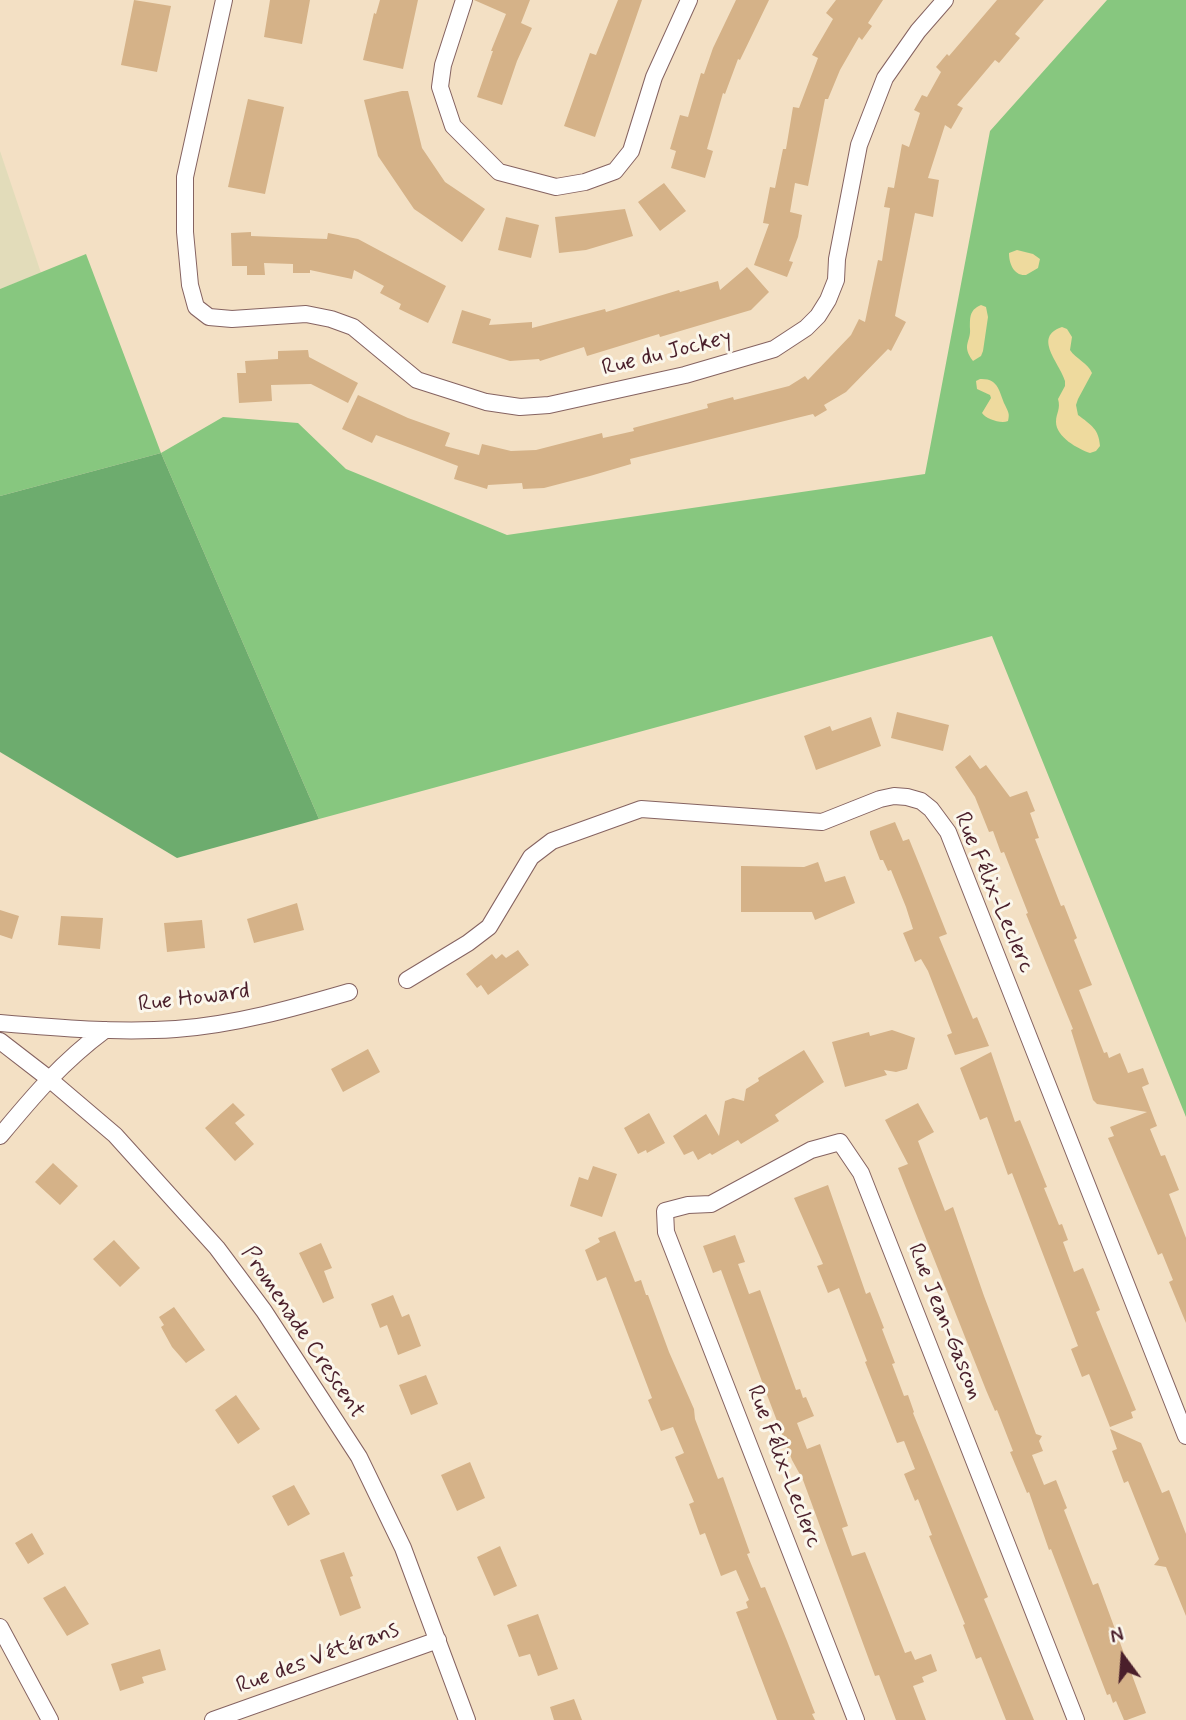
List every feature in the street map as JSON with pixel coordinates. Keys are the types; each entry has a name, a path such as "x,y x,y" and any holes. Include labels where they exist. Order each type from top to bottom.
{"street":[{"name":"Rue du Jockey","path":"224,0 185,177 190,285 196,307 209,317 232,320 306,314 331,319 353,327 417,380 486,402 520,407 549,405 685,375 774,349 806,328 818,316 836,280 837,259 859,145 885,78 918,31 945,0"},
{"path":"464,0 443,65 440,88 453,126 499,172 556,187 585,182 615,171 631,151 654,77 689,0"},
{"name":"Rue Félix-Leclerc","path":"407,980 489,927 531,858 552,841 641,809 822,822 894,796 921,801 940,819 948,832 1186,1436"},
{"name":"Rue Howard","path":"0,1023 105,1030 178,1029 298,1007 349,992"},
{"path":"0,1136 48,1078 105,1030"},
{"name":"Promenade Crescent","path":"0,1041 115,1135 217,1248 264,1311 359,1457 402,1548 467,1720"},
{"name":"Rue Jean-Gascon","path":"666,1232 665,1211 688,1205 711,1204 811,1150 840,1142 861,1173 1076,1720"},
{"name":"Rue Félix-Leclerc","path":"666,1232 856,1720"},
{"path":"0,1627 50,1720"},
{"name":"Rue des Vétérans","path":"213,1720 438,1640"}],"shaded area":[{"path":"0,151 41,273 0,289"}],"green space":[{"path":"1107,0 1186,0 1186,1117 992,636 319,819 161,453 223,417 298,423 346,469 507,535 925,474 990,131"},
{"path":"86,254 161,453 0,496 0,289"},
{"path":"161,453 319,819 177,858 0,752 0,496"}],"sand":[{"path":"1017,250 1033,254 1040,259 1038,268 1026,275 1018,274 1011,265 1009,253"},
{"path":"981,305 986,307 988,317 983,351 981,356 973,361 967,347 970,318 974,309"},
{"path":"1062,327 1067,329 1072,337 1070,350 1092,373 1076,405 1078,415 1098,435 1100,446 1090,453 1068,442 1057,427 1058,399 1065,381 1048,344 1053,331"},
{"path":"980,379 995,383 1008,413 1008,421 994,420 982,413 991,398 977,389 976,381"}],"building":[{"path":"134,0 171,6 157,72 121,65"},
{"path":"270,0 310,0 302,44 264,37"},
{"path":"380,0 418,0 403,69 363,60 374,13 376,14"},
{"path":"474,0 530,0 521,23 532,28 502,105 477,97 506,14"},
{"path":"618,0 642,0 595,137 564,126 590,53 596,55"},
{"path":"736,0 769,0 740,60 738,59 725,94 723,93 707,149 713,151 705,178 671,168 676,151 670,149 680,115 688,117 701,73 704,74"},
{"path":"836,0 883,0 868,23 872,26 862,40 859,37 840,70 828,99 825,99 808,186 795,183 790,212 802,215 798,237 789,261 793,262 787,277 754,265 769,224 763,223 770,187 775,188 783,149 786,149 793,107 799,108 818,58 812,55 833,19 826,13"},
{"path":"997,0 1044,0 1015,34 1020,38 999,63 995,60 957,105 963,108 951,129 945,125 928,178 939,180 933,217 915,213 895,316 906,322 891,351 888,349 846,392 824,405 827,410 815,417 813,414 630,459 631,464 544,488 523,489 522,483 488,485 487,489 454,479 458,466 376,435 372,443 342,429 358,395 408,418 450,433 445,446 479,455 482,444 511,451 536,450 602,433 603,438 634,431 633,428 708,408 707,404 789,386 805,376 808,380 851,335 859,319 865,322 878,260 882,261 890,208 884,207 888,187 894,188 902,144 909,147 920,113 914,110 922,95 927,97 941,72 936,67 947,54 949,56"},
{"path":"408,91 422,148 445,182 485,209 462,242 414,209 378,156 364,100"},
{"path":"248,99 284,107 265,194 228,187"},
{"path":"664,183 686,211 660,231 638,202"},
{"path":"625,209 633,236 586,250 559,253 555,217"},
{"path":"506,217 539,225 531,258 498,250"},
{"path":"251,232 251,236 327,239 328,233 358,239 446,286 428,323 399,309 401,304 380,293 384,286 354,270 352,279 310,270 310,273 293,273 293,264 264,263 265,275 247,275 247,266 232,266 231,233"},
{"path":"747,267 769,292 751,310 587,356 584,347 540,361 510,361 452,343 462,310 491,319 489,325 532,322 532,328 605,309 606,312 718,281 720,290"},
{"path":"308,350 309,357 358,383 348,403 311,384 271,385 272,401 239,403 237,373 246,373 245,361 278,359 278,351"},
{"path":"897,712 949,725 943,751 891,738"},
{"path":"871,717 881,746 816,770 804,736 830,726 832,731"},
{"path":"970,755 980,769 986,765 1010,797 1027,791 1035,811 1030,813 1039,838 1035,839 1061,906 1064,905 1077,938 1074,940 1092,985 1079,990 1104,1053 1107,1052 1109,1058 1120,1053 1128,1073 1143,1068 1149,1084 1142,1087 1157,1126 1150,1129 1161,1156 1165,1155 1179,1190 1169,1194 1186,1238 1186,1323 1169,1282 1173,1280 1162,1253 1158,1255 1108,1138 1114,1136 1110,1127 1147,1112 1097,1104 1093,1100 1071,1030 1073,1029 1004,852 1001,853 975,797 955,767"},
{"path":"895,822 903,841 909,839 947,934 939,937 973,1019 977,1017 989,1046 955,1055 947,1035 952,1033 928,971 921,959 915,962 903,933 913,929 906,907 891,870 888,871 883,860 880,860 870,834 870,831"},
{"path":"818,862 825,882 845,876 855,903 815,920 812,912 741,912 741,866 804,867"},
{"path":"297,903 304,930 254,943 247,919"},
{"path":"0,910 19,916 12,939 0,935"},
{"path":"61,916 103,918 100,949 58,945"},
{"path":"202,920 205,948 167,952 164,923"},
{"path":"518,950 529,965 488,995 481,985 477,988 466,974 492,954 496,959 502,954 506,958"},
{"path":"892,1030 915,1038 907,1069 896,1072 884,1070 887,1075 845,1087 832,1042 869,1032 870,1036"},
{"path":"368,1049 380,1072 343,1092 331,1069"},
{"path":"804,1050 824,1082 775,1115 779,1121 741,1144 738,1140 698,1160 693,1151 684,1155 673,1136 706,1114 719,1136 725,1101 733,1098 744,1101 746,1089 759,1081 758,1078"},
{"path":"991,1052 1015,1122 1020,1120 1047,1187 1044,1188 1059,1225 1062,1224 1068,1240 1063,1242 1074,1272 1083,1268 1100,1310 1096,1312 1136,1410 1131,1412 1133,1418 1110,1427 1089,1374 1082,1377 1071,1349 1078,1346 1012,1173 1008,1175 987,1117 980,1120 960,1068"},
{"path":"233,1103 245,1115 235,1123 254,1144 235,1161 205,1128"},
{"path":"918,1103 934,1132 918,1141 945,1211 953,1207 1036,1434 1042,1436 1039,1441 1043,1451 1032,1455 1044,1485 1056,1480 1067,1508 1064,1510 1093,1585 1098,1583 1146,1713 1127,1720 1124,1720 1116,1701 1113,1703 1110,1694 1107,1695 1051,1549 1049,1550 1029,1492 1027,1493 1010,1452 1013,1451 997,1410 995,1411 986,1390 898,1168 908,1164 885,1120"},
{"path":"649,1113 665,1143 647,1153 646,1150 638,1154 624,1128"},
{"path":"53,1163 78,1186 60,1205 35,1182"},
{"path":"593,1166 617,1174 602,1217 570,1206 579,1177 588,1180"},
{"path":"828,1185 866,1294 870,1292 884,1328 882,1329 895,1363 892,1364 904,1396 908,1395 988,1597 984,1599 1034,1720 1006,1720 981,1657 976,1659 963,1625 965,1624 929,1536 932,1535 918,1499 915,1501 904,1474 915,1469 904,1441 897,1443 839,1288 828,1293 817,1266 823,1264 794,1198"},
{"path":"615,1231 635,1282 641,1280 648,1295 694,1409 695,1419 718,1479 723,1477 750,1553 747,1554 761,1588 765,1587 815,1713 812,1714 815,1720 777,1720 736,1612 748,1608 746,1602 749,1600 736,1570 721,1576 705,1533 700,1535 689,1504 694,1502 675,1457 684,1453 673,1427 661,1431 648,1400 652,1398 606,1277 597,1281 585,1250 600,1242 598,1238"},
{"path":"735,1235 745,1262 738,1264 749,1294 760,1290 796,1390 800,1389 803,1398 806,1397 814,1416 797,1423 807,1449 820,1444 848,1526 842,1528 852,1556 865,1552 905,1653 911,1651 915,1660 931,1654 937,1671 922,1677 924,1682 913,1686 926,1720 896,1720 879,1675 875,1676 803,1480 792,1460 721,1270 713,1273 703,1246"},
{"path":"114,1240 140,1268 120,1287 93,1259"},
{"path":"321,1243 332,1268 324,1271 334,1298 323,1303 299,1253"},
{"path":"393,1295 402,1317 409,1314 421,1346 398,1355 387,1325 380,1328 371,1304"},
{"path":"174,1307 205,1350 186,1363 172,1347 161,1327 164,1325 159,1317"},
{"path":"426,1375 438,1404 411,1415 399,1385"},
{"path":"236,1395 260,1429 238,1444 215,1410"},
{"path":"1110,1429 1141,1443 1162,1493 1169,1490 1186,1534 1186,1616 1166,1567 1154,1565 1159,1559 1128,1481 1124,1483 1112,1451 1117,1449"},
{"path":"470,1462 485,1498 457,1511 441,1475"},
{"path":"294,1485 310,1514 288,1526 272,1496"},
{"path":"32,1533 44,1554 28,1564 15,1543"},
{"path":"500,1546 517,1586 494,1596 477,1557"},
{"path":"344,1552 361,1608 340,1616 320,1560"},
{"path":"65,1586 89,1624 67,1636 43,1598"},
{"path":"538,1614 558,1669 538,1676 530,1654 519,1657 507,1625"},
{"path":"160,1649 166,1670 142,1677 144,1683 120,1691 111,1664"},
{"path":"574,1699 582,1720 554,1720 550,1707"}]}
